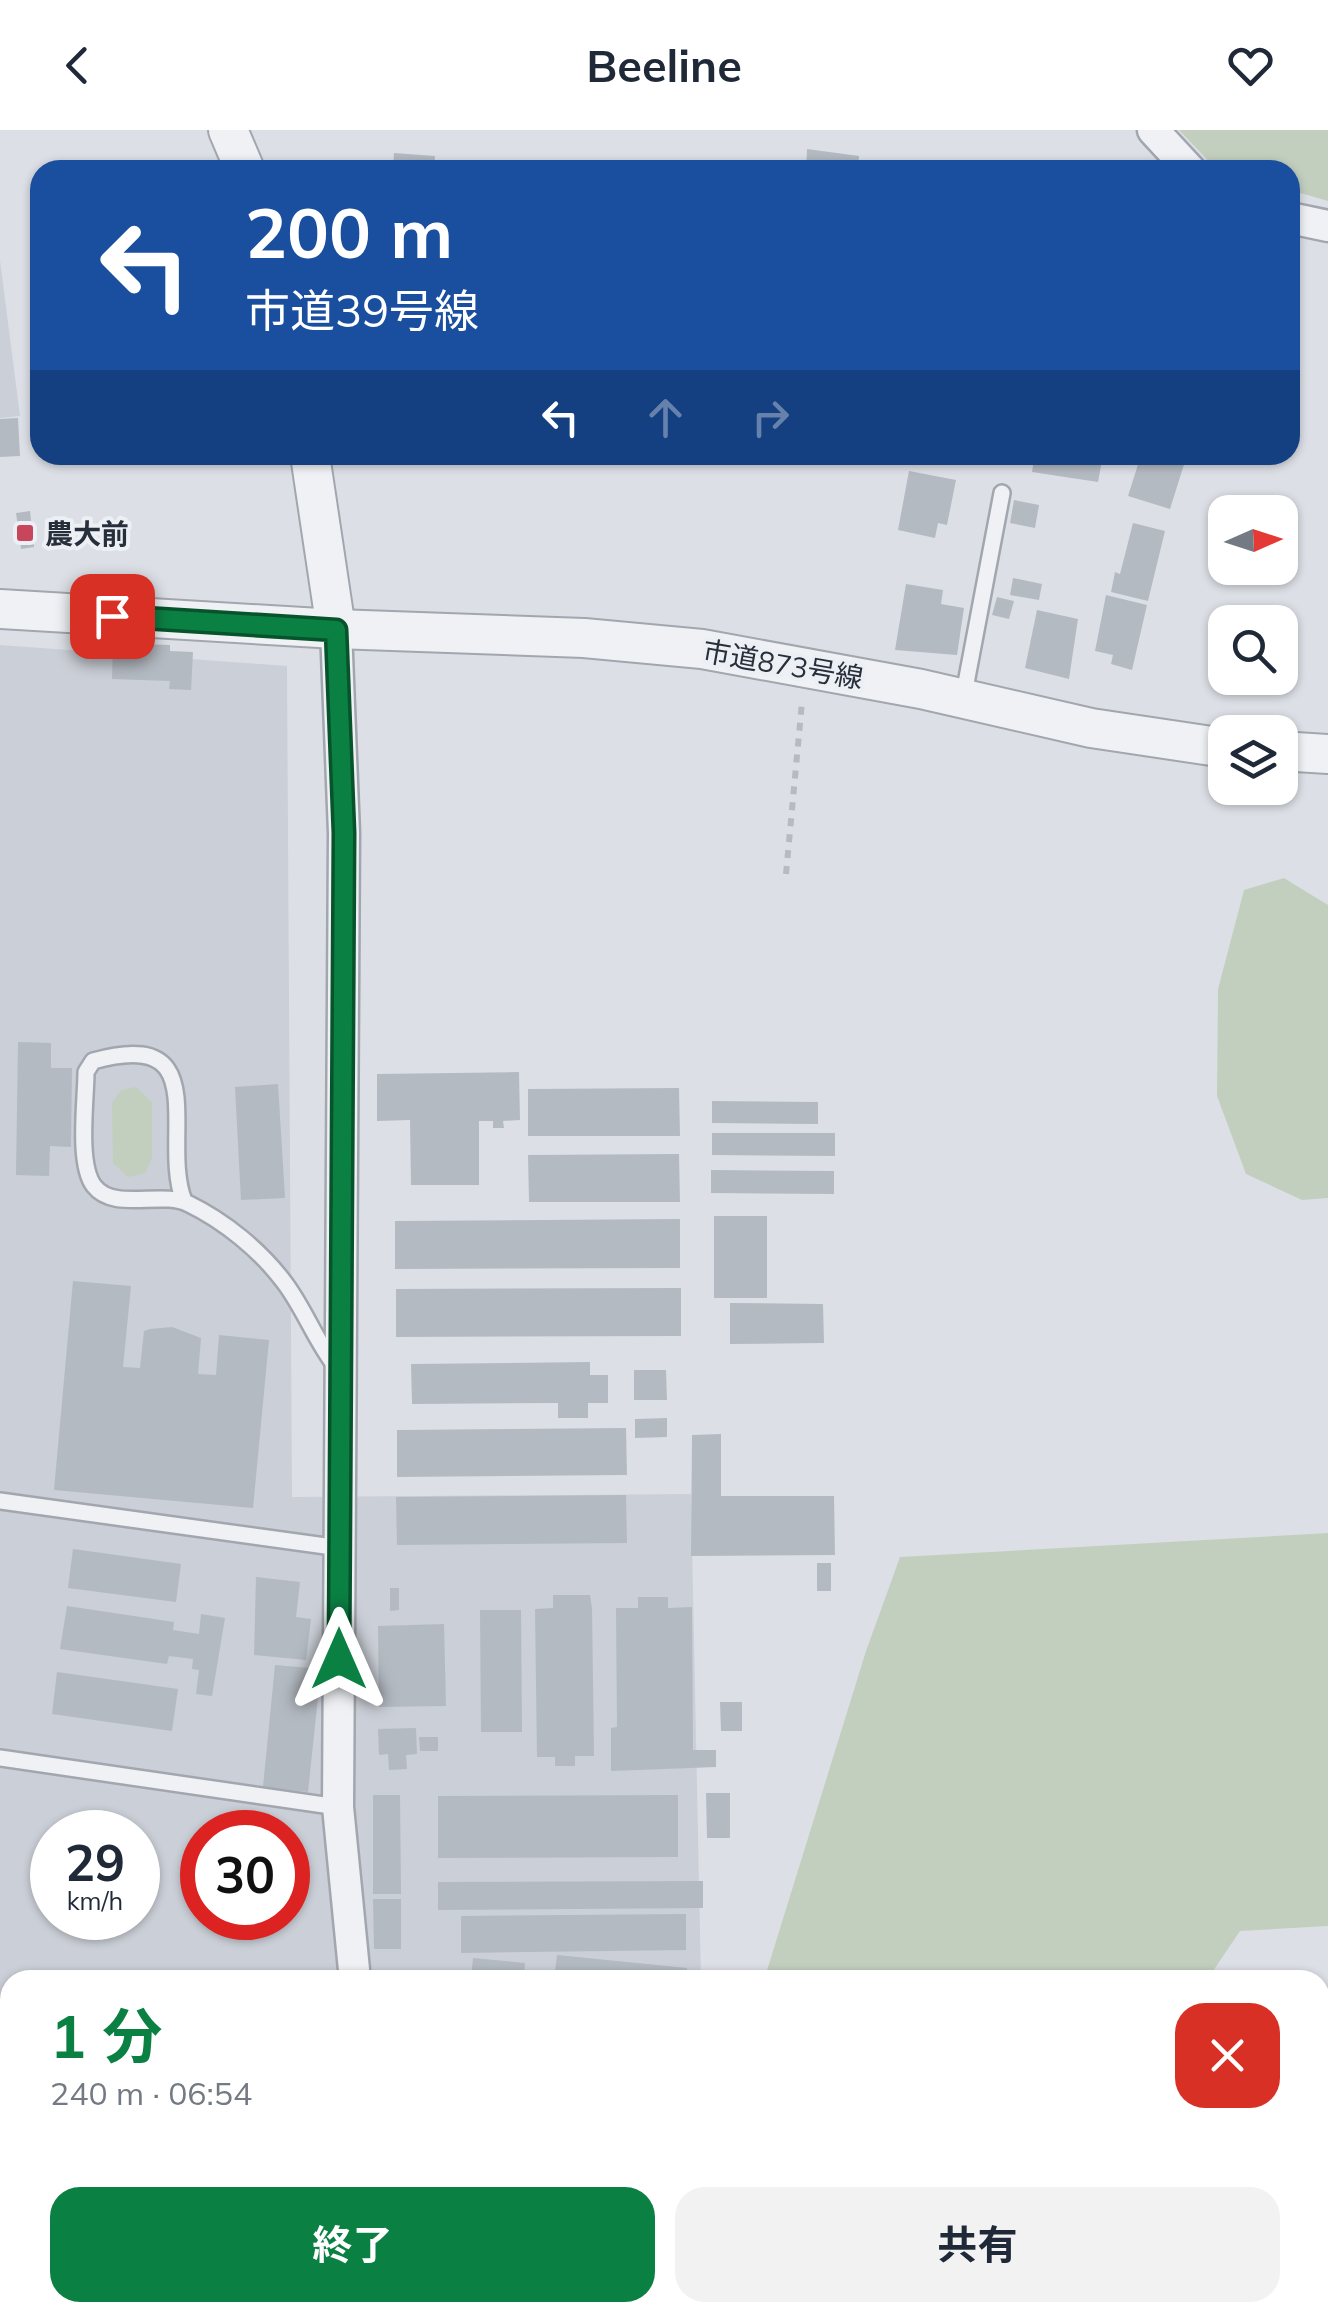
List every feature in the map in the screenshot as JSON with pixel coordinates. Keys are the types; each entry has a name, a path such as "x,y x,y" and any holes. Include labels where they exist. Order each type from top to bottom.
{"street":[{"path":"228,130 241,160"},
{"path":"1152,130 1180,160"},
{"path":"1300,220 1328,226"},
{"path":"311,465 336,630 344,833 338,1807 354,1970"},
{"name":"市道873号線","path":"0,609 336,630 584,638 702,649 806,666 1091,728 1208,745"},
{"path":"1298,752 1328,754"}],"lane":[{"path":"963,699 1002,493"},
{"path":"184,1201 177,1176 178,1107 166,1064 156,1056 110,1056 94,1061 86,1072 84,1169 94,1187 107,1197 184,1201 237,1234 284,1282 314,1338 341,1374"},
{"path":"0,1501 340,1548"},
{"path":"0,1758 338,1807"}],"path":[{"path":"786,874 806,666"}],"shaded area":[{"path":"0,260 20,416 0,418"},
{"path":"0,645 287,666 292,1497 691,1494 701,1970 0,1970"}],"green space":[{"path":"1179,130 1328,130 1328,201 1300,193 1300,160 1208,160"},
{"path":"1284,878 1328,905 1328,1198 1302,1200 1246,1174 1217,1096 1218,989 1244,890"},
{"path":"136,1087 152,1102 152,1158 145,1173 128,1177 113,1163 112,1103 121,1090"},
{"path":"1328,1533 1328,1926 1240,1931 1214,1970 767,1970 866,1651 900,1557"}],"building":[{"path":"807,149 859,156 859,160 806,160"},
{"path":"394,153 435,156 435,160 394,160"},
{"path":"18,418 20,456 0,457 0,419"},
{"path":"1033,465 1101,465 1098,482 1032,472"},
{"path":"1138,465 1184,465 1170,509 1128,496"},
{"path":"909,471 956,480 947,525 938,523 935,538 898,530"},
{"path":"1014,500 1039,505 1035,528 1010,523"},
{"path":"30,511 34,547 21,549 16,513"},
{"path":"1133,523 1165,531 1148,601 1111,592 1115,572 1120,574"},
{"path":"1013,578 1042,584 1039,600 1010,595"},
{"path":"906,584 943,590 941,604 964,608 957,655 895,650"},
{"path":"1106,595 1147,605 1132,670 1111,664 1113,655 1095,651"},
{"path":"997,597 1014,601 1009,619 992,615"},
{"path":"1037,610 1078,619 1069,679 1025,668"},
{"path":"113,643 170,645 170,651 193,652 191,690 169,689 170,681 112,679"},
{"path":"18,1042 51,1043 51,1068 72,1068 71,1147 50,1146 49,1176 16,1175"},
{"path":"519,1072 520,1120 503,1121 504,1128 493,1128 493,1121 479,1121 479,1185 411,1185 410,1120 377,1121 377,1074"},
{"path":"278,1084 285,1198 241,1200 235,1087"},
{"path":"679,1088 680,1136 528,1136 528,1089"},
{"path":"712,1101 818,1102 818,1124 712,1123"},
{"path":"712,1133 835,1133 835,1156 712,1155"},
{"path":"679,1154 680,1202 529,1202 528,1155"},
{"path":"711,1170 834,1171 834,1194 711,1193"},
{"path":"714,1216 767,1216 767,1298 714,1298"},
{"path":"680,1219 680,1268 395,1269 395,1221"},
{"path":"73,1281 131,1286 123,1367 140,1368 144,1331 150,1329 172,1327 201,1338 198,1374 216,1375 219,1335 269,1340 253,1508 54,1490"},
{"path":"681,1288 681,1336 396,1337 396,1289"},
{"path":"730,1303 823,1304 824,1343 730,1344"},
{"path":"590,1362 590,1375 608,1375 608,1403 588,1403 588,1418 558,1418 558,1403 412,1404 411,1364"},
{"path":"634,1370 666,1370 667,1400 634,1400"},
{"path":"667,1418 667,1437 635,1438 635,1419"},
{"path":"626,1428 627,1475 397,1477 397,1430"},
{"path":"721,1434 721,1496 834,1496 835,1555 691,1556 692,1435"},
{"path":"626,1495 627,1543 397,1545 396,1497"},
{"path":"73,1549 181,1564 176,1602 68,1588"},
{"path":"817,1563 831,1563 831,1591 817,1591"},
{"path":"256,1577 300,1582 296,1617 311,1619 306,1660 254,1655"},
{"path":"390,1588 399,1588 399,1610 390,1611"},
{"path":"553,1595 590,1595 592,1608 594,1756 575,1756 575,1766 555,1766 555,1757 537,1757 535,1609 553,1608"},
{"path":"638,1597 668,1597 668,1608 692,1607 693,1750 716,1750 716,1767 611,1771 611,1728 617,1727 616,1608 638,1608"},
{"path":"67,1606 174,1622 173,1630 199,1634 201,1614 225,1618 212,1696 196,1694 199,1670 192,1669 193,1659 169,1656 167,1664 60,1649"},
{"path":"480,1610 521,1610 522,1732 481,1732"},
{"path":"444,1624 446,1706 379,1707 378,1626"},
{"path":"275,1665 321,1669 308,1792 263,1787"},
{"path":"57,1672 178,1689 172,1731 52,1714"},
{"path":"720,1702 742,1702 742,1731 721,1731"},
{"path":"416,1728 417,1754 406,1755 407,1769 389,1770 388,1754 379,1755 378,1729"},
{"path":"419,1737 438,1737 438,1751 420,1751"},
{"path":"706,1793 730,1793 730,1838 707,1838"},
{"path":"373,1795 400,1795 401,1894 373,1894"},
{"path":"678,1795 678,1857 438,1858 438,1796"},
{"path":"703,1881 703,1908 438,1910 438,1882"},
{"path":"373,1899 401,1899 401,1949 374,1949"},
{"path":"686,1914 686,1950 461,1953 461,1916"},
{"path":"557,1955 687,1968 687,1970 555,1970"},
{"path":"473,1958 525,1963 525,1970 472,1970"}],"place":[{"name":"農大前","path":"25,533"}],"route":[{"path":"112,616 336,630 344,833 339,1659"}]}
